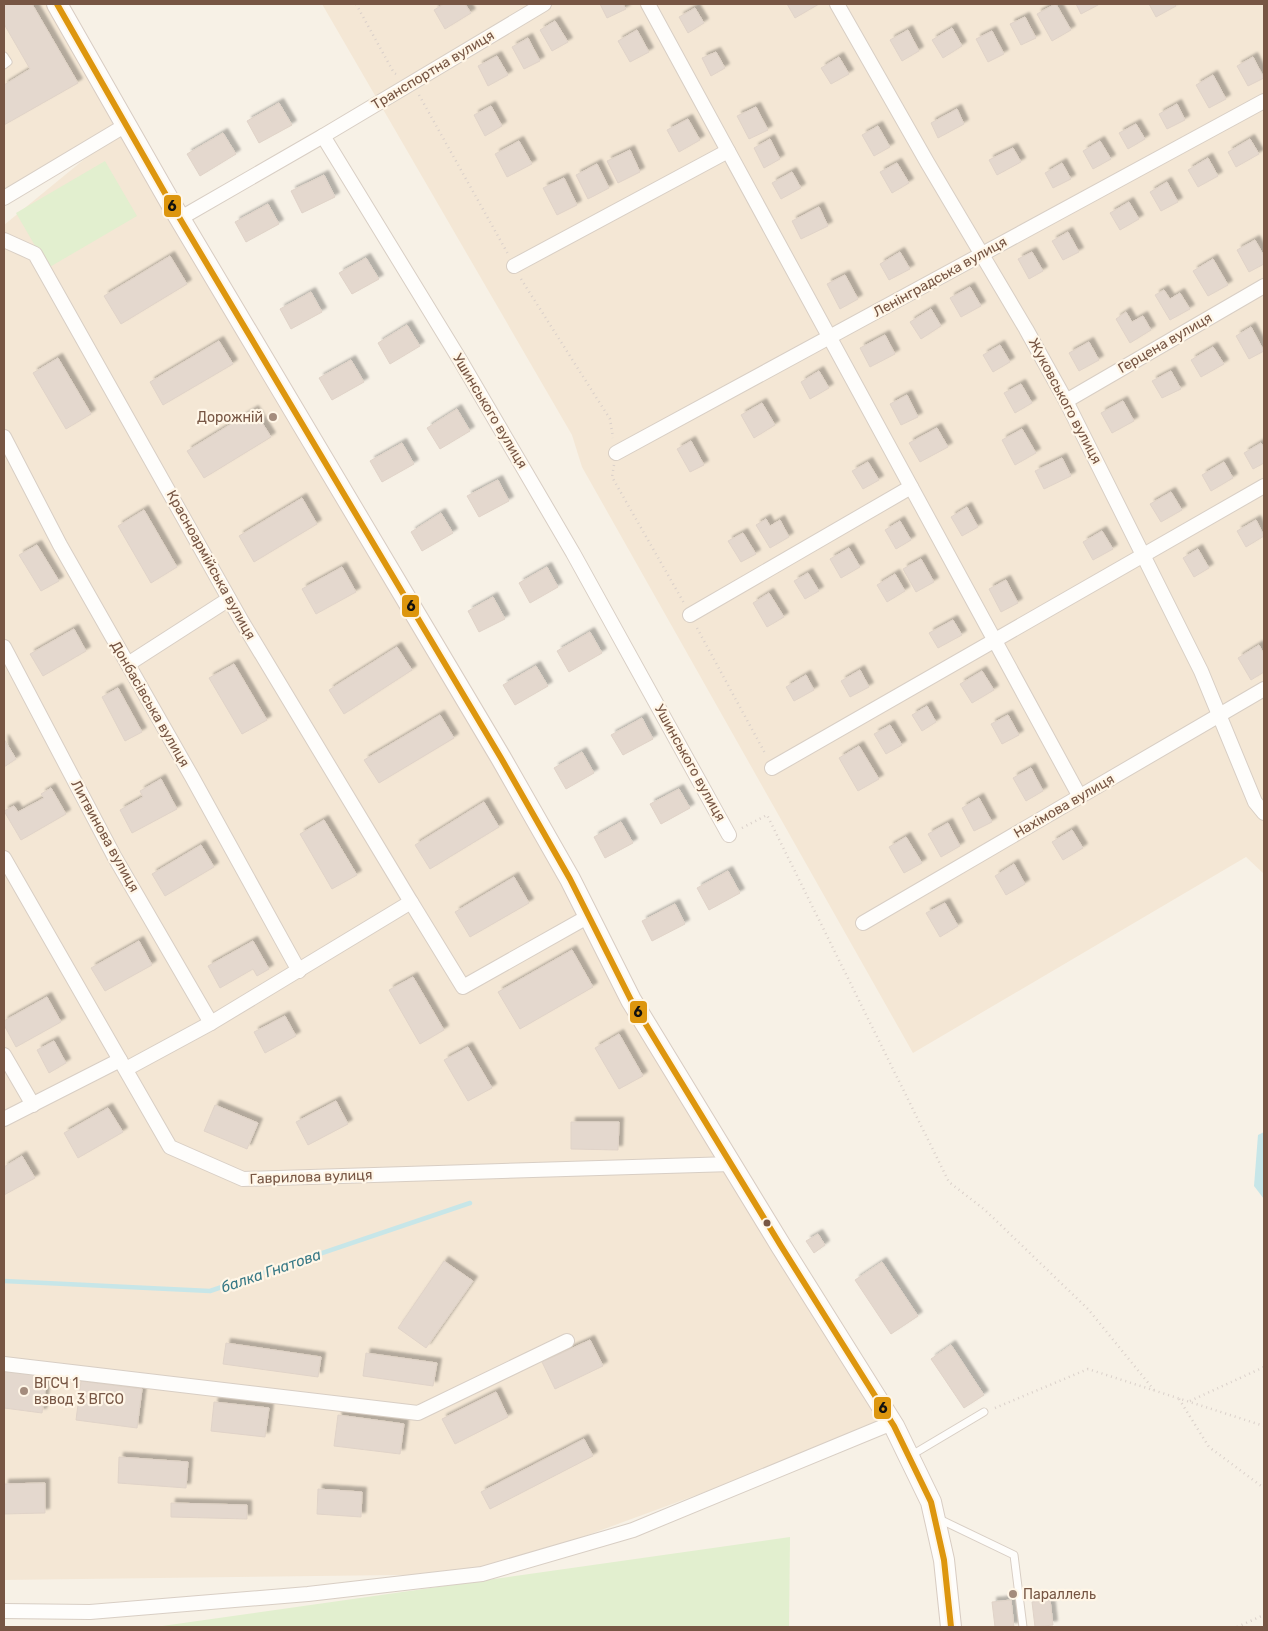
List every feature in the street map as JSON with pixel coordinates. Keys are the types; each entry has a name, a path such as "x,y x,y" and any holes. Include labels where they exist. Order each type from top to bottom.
{"street":[{"path":"57,4 179,218 501,758 570,879 631,1000 781,1246 892,1422 931,1502 944,1560 950,1627"},
{"name":"Транспортна вулиця","path":"323,136 544,4"},
{"path":"648,4 1080,797"},
{"name":"Жуковського вулиця","path":"837,4 1066,401 1201,671 1255,802 1264,813"},
{"name":"Ленінградська вулиця","path":"616,453 1264,101"},
{"path":"4,198 126,124"},
{"path":"179,218 323,136"},
{"name":"Ушинського вулиця","path":"323,136 460,360 573,553 729,835"},
{"path":"514,266 728,151"},
{"name":"Красноармійська вулиця","path":"4,240 35,254 229,599 463,987 589,916"},
{"name":"Герцена вулиця","path":"1066,401 1264,286"},
{"name":"Донбасівська вулиця","path":"4,437 60,545 299,971"},
{"path":"772,768 995,642 1264,486"},
{"path":"690,615 911,487"},
{"path":"128,664 229,599"},
{"name":"Литвинова вулиця","path":"4,647 114,856 211,1023"},
{"name":"Нахімова вулиця","path":"862,923 1264,689"},
{"name":"Гаврилова вулиця","path":"4,858 170,1147 243,1179 732,1164"},
{"path":"4,1119 211,1023 411,902"},
{"path":"4,1056 32,1105"},
{"path":"4,1364 418,1413 567,1342"},
{"path":"4,1611 90,1612 308,1594 482,1574 633,1530 892,1422"}],"lane":[{"path":"4,56 8,62 4,65"},
{"path":"910,1456 984,1412"},
{"path":"935,1517 1014,1556 1023,1627"}],"path":[{"path":"356,4 394,73 412,83 514,266 610,419 616,453 612,476 690,615 772,768"},
{"path":"729,835 767,815 949,1182 985,1210 1088,1309 1154,1390"},
{"path":"1188,1402 1264,1367"},
{"path":"984,1412 1088,1369 1264,1426"},
{"path":"1178,1398 1209,1446 1264,1488"},
{"path":"1237,1627 1264,1615"}],"shaded area":[{"path":"4,4 51,4 118,122 4,189"},
{"path":"322,4 1264,4 1264,874 1246,857 913,1053 582,467 572,435"},
{"path":"126,125 892,1423 482,1574 4,1580 4,225"}],"green space":[{"path":"105,161 137,216 48,268 16,213"},
{"path":"790,1537 789,1627 155,1627"}],"water":[{"path":"1264,1132 1264,1199 1254,1186 1258,1135"}],"building":[{"path":"4,4 32,4 78,83 4,125 4,85 30,69 4,24"},
{"path":"444,4 465,4 471,13 445,29 434,10"},
{"path":"600,4 623,4 626,9 607,18"},
{"path":"787,4 819,4 795,18"},
{"path":"1055,4 1071,30 1052,41 1037,14"},
{"path":"1076,4 1097,4 1098,5 1081,14"},
{"path":"1149,4 1175,4 1176,6 1156,17"},
{"path":"695,8 704,23 688,33 679,17"},
{"path":"1025,17 1036,38 1021,45 1010,24"},
{"path":"555,21 568,42 552,51 540,30"},
{"path":"952,28 962,46 943,58 932,40"},
{"path":"637,30 649,52 630,62 618,41"},
{"path":"908,30 919,51 902,61 890,40"},
{"path":"992,31 1004,54 988,62 976,39"},
{"path":"528,38 540,61 524,69 512,47"},
{"path":"716,52 725,68 711,76 702,58"},
{"path":"497,56 508,75 488,86 478,66"},
{"path":"839,57 849,74 831,84 821,68"},
{"path":"1253,57 1264,78 1248,86 1237,66"},
{"path":"1213,75 1226,99 1209,108 1196,85"},
{"path":"279,103 292,125 259,143 247,121"},
{"path":"1177,104 1185,120 1167,129 1159,114"},
{"path":"491,106 502,126 485,136 474,115"},
{"path":"756,107 768,130 749,139 737,116"},
{"path":"957,109 964,124 938,138 931,123"},
{"path":"688,119 700,140 679,152 667,130"},
{"path":"1136,124 1145,139 1128,149 1119,133"},
{"path":"878,126 890,147 874,156 862,135"},
{"path":"223,133 236,154 200,176 187,154"},
{"path":"770,139 780,159 764,168 754,148"},
{"path":"1250,139 1259,154 1236,167 1228,152"},
{"path":"519,141 532,164 507,177 495,154"},
{"path":"1100,141 1111,159 1093,169 1083,151"},
{"path":"1013,148 1021,162 997,175 989,160"},
{"path":"630,150 640,172 618,183 607,161"},
{"path":"1208,158 1218,176 1198,187 1188,170"},
{"path":"897,163 909,183 892,193 880,172"},
{"path":"1062,163 1071,179 1053,188 1045,173"},
{"path":"597,164 609,188 588,199 576,175"},
{"path":"792,172 801,188 781,199 772,183"},
{"path":"324,175 335,197 302,213 291,191"},
{"path":"564,178 577,205 557,215 543,188"},
{"path":"1167,182 1178,202 1161,211 1150,192"},
{"path":"1129,202 1139,219 1120,230 1110,213"},
{"path":"268,204 279,224 246,242 235,222"},
{"path":"819,207 828,226 801,239 792,221"},
{"path":"1068,232 1079,252 1063,260 1052,241"},
{"path":"1255,240 1264,256 1264,264 1249,272 1237,250"},
{"path":"900,252 910,269 889,280 880,264"},
{"path":"1032,252 1043,271 1029,279 1018,259"},
{"path":"170,256 187,284 121,324 104,296"},
{"path":"366,258 379,279 352,294 339,273"},
{"path":"1213,259 1228,285 1208,296 1193,271"},
{"path":"845,275 858,299 840,309 827,284"},
{"path":"970,287 981,306 961,317 950,298"},
{"path":"1164,290 1170,299 1180,293 1190,309 1170,320 1155,295"},
{"path":"311,292 322,312 291,329 280,309"},
{"path":"931,309 941,326 921,339 910,322"},
{"path":"1126,312 1132,322 1143,316 1151,330 1130,343 1116,319"},
{"path":"407,325 420,346 390,364 378,343"},
{"path":"1251,327 1264,351 1249,359 1236,336"},
{"path":"885,335 895,354 870,367 860,348"},
{"path":"219,341 233,364 163,405 150,382"},
{"path":"1089,342 1099,360 1079,371 1069,353"},
{"path":"1000,345 1010,362 993,372 983,355"},
{"path":"1213,347 1224,364 1201,377 1191,360"},
{"path":"58,358 91,414 66,429 33,373"},
{"path":"351,360 364,382 332,400 319,378"},
{"path":"819,371 829,388 810,399 801,382"},
{"path":"1171,371 1181,389 1162,398 1152,381"},
{"path":"1021,384 1032,403 1015,413 1004,393"},
{"path":"907,395 918,417 901,425 890,404"},
{"path":"1123,401 1134,421 1112,433 1101,413"},
{"path":"762,403 775,425 754,438 741,415"},
{"path":"457,409 470,431 440,449 427,428"},
{"path":"254,410 271,437 204,478 187,451"},
{"path":"937,428 948,447 920,462 909,443"},
{"path":"1022,429 1036,453 1015,465 1002,440"},
{"path":"691,441 704,465 690,472 677,449"},
{"path":"402,443 414,464 382,482 370,461"},
{"path":"1261,443 1264,447 1264,463 1253,469 1244,453"},
{"path":"1062,458 1071,476 1044,489 1035,471"},
{"path":"868,462 879,480 863,489 852,471"},
{"path":"1224,462 1233,478 1211,491 1202,475"},
{"path":"498,480 509,501 479,517 467,496"},
{"path":"1171,492 1182,510 1161,522 1150,504"},
{"path":"302,498 317,524 254,562 239,536"},
{"path":"967,507 978,527 962,536 951,517"},
{"path":"144,510 177,567 151,583 118,526"},
{"path":"441,513 453,533 422,551 411,532"},
{"path":"766,519 770,526 780,520 789,537 770,548 756,525"},
{"path":"1256,520 1264,536 1246,547 1237,531"},
{"path":"900,521 911,540 896,549 885,530"},
{"path":"1102,531 1113,549 1093,560 1083,542"},
{"path":"743,533 756,554 741,562 728,541"},
{"path":"37,545 59,581 41,591 19,555"},
{"path":"849,548 860,567 841,578 830,559"},
{"path":"1198,549 1209,568 1194,577 1183,558"},
{"path":"921,559 934,582 916,592 903,569"},
{"path":"342,567 356,592 316,614 302,589"},
{"path":"547,567 558,587 530,603 519,583"},
{"path":"808,573 819,591 805,599 794,581"},
{"path":"895,574 905,591 887,602 877,585"},
{"path":"1006,580 1018,603 1001,612 989,589"},
{"path":"769,593 784,617 767,627 753,603"},
{"path":"493,597 505,619 479,632 468,611"},
{"path":"953,620 962,635 938,648 929,633"},
{"path":"74,629 86,651 43,676 30,654"},
{"path":"590,632 602,653 569,672 557,651"},
{"path":"1259,645 1264,654 1264,672 1251,680 1238,658"},
{"path":"397,647 412,670 344,714 329,690"},
{"path":"234,664 267,720 242,734 209,678"},
{"path":"536,666 548,686 515,705 503,685"},
{"path":"860,670 869,687 850,697 841,681"},
{"path":"982,671 994,690 972,703 960,684"},
{"path":"806,675 814,690 794,701 786,687"},
{"path":"118,688 142,732 125,741 102,697"},
{"path":"927,706 936,722 922,731 912,715"},
{"path":"440,715 454,738 379,783 364,760"},
{"path":"1008,715 1019,735 1002,744 991,724"},
{"path":"642,718 653,739 623,755 611,735"},
{"path":"890,725 902,745 886,754 874,734"},
{"path":"4,739 16,759 4,767"},
{"path":"859,746 879,779 858,791 839,758"},
{"path":"582,752 594,773 566,789 554,768"},
{"path":"1031,768 1043,791 1026,801 1013,778"},
{"path":"161,779 177,809 132,833 120,810 143,797 140,791"},
{"path":"51,788 66,814 21,840 4,811 14,806 18,812 44,798 41,794"},
{"path":"679,789 690,808 661,824 650,804"},
{"path":"979,798 992,822 974,831 962,808"},
{"path":"484,802 499,827 430,869 415,845"},
{"path":"324,820 357,875 332,889 300,834"},
{"path":"621,822 633,843 605,858 594,837"},
{"path":"948,823 960,846 941,857 928,834"},
{"path":"1072,830 1083,848 1063,860 1052,842"},
{"path":"906,837 922,863 904,873 889,847"},
{"path":"201,845 214,867 165,896 152,874"},
{"path":"1014,864 1025,884 1006,895 995,876"},
{"path":"728,871 740,893 709,910 697,888"},
{"path":"514,877 529,903 470,937 455,912"},
{"path":"945,903 958,926 940,937 926,913"},
{"path":"675,904 685,924 652,941 642,921"},
{"path":"139,941 152,965 105,991 91,968"},
{"path":"253,941 269,969 257,976 253,969 220,988 208,966"},
{"path":"572,950 593,987 520,1029 498,992"},
{"path":"413,977 444,1030 420,1044 389,990"},
{"path":"47,997 61,1022 16,1047 4,1025 4,1021"},
{"path":"285,1016 296,1036 265,1053 254,1032"},
{"path":"619,1034 643,1076 619,1089 595,1048"},
{"path":"54,1041 66,1063 49,1073 37,1050"},
{"path":"468,1047 492,1088 468,1101 444,1060"},
{"path":"336,1101 348,1124 308,1145 296,1122"},
{"path":"215,1105 258,1123 247,1149 204,1131"},
{"path":"108,1108 123,1132 78,1158 64,1133"},
{"path":"571,1122 619,1122 618,1150 571,1149"},
{"path":"22,1156 35,1178 4,1195 4,1167"},
{"path":"818,1234 825,1245 814,1253 806,1241"},
{"path":"444,1261 473,1281 426,1348 398,1328"},
{"path":"882,1262 918,1316 891,1334 855,1280"},
{"path":"590,1340 603,1366 555,1389 542,1362"},
{"path":"226,1343 321,1357 318,1377 223,1364"},
{"path":"951,1345 984,1395 964,1408 931,1359"},
{"path":"366,1353 437,1363 433,1386 363,1376"},
{"name":"ВГСЧ 1 взвод 3 ВГСО","path":"4,1369 47,1375 42,1413 4,1408"},
{"path":"81,1381 142,1389 137,1428 76,1420"},
{"path":"496,1392 508,1417 455,1444 442,1419"},
{"path":"214,1402 269,1408 265,1437 211,1431"},
{"path":"338,1415 404,1424 400,1454 334,1446"},
{"path":"584,1439 593,1456 490,1509 481,1492"},
{"path":"119,1457 188,1462 186,1488 118,1483"},
{"path":"45,1483 45,1513 4,1514 4,1484"},
{"path":"318,1489 362,1492 361,1517 317,1514"},
{"path":"171,1503 247,1505 247,1519 171,1517"},
{"path":"1011,1600 1014,1627 995,1627 992,1602"},
{"path":"1050,1600 1053,1625 1035,1627 1032,1602"}],"waterway":[{"name":"балка Гнатова","path":"4,1281 210,1291 470,1203"}],"transit line":[{"name":"6","path":"57,4 170,202 501,758 570,879 631,1000 781,1246 894,1426 931,1502 944,1560 951,1627"}],"place":[{"name":"Дорожній","path":"273,417"},
{"name":"ВГСЧ 1 взвод 3 ВГСО","path":"24,1391"},
{"name":"Параллель","path":"1013,1594"}]}
